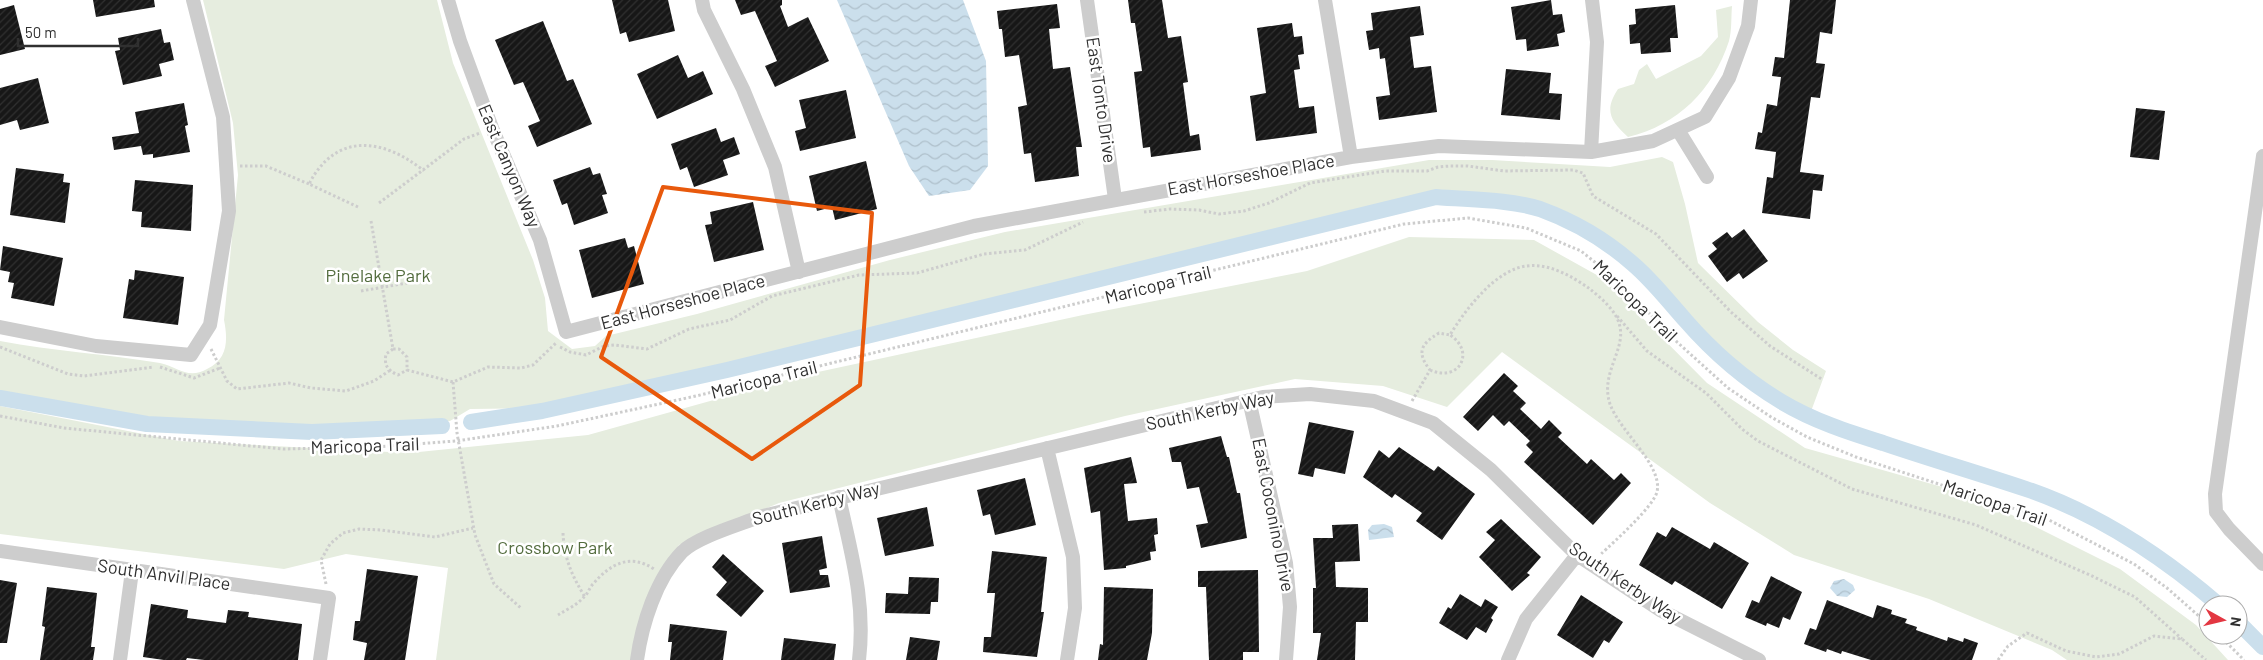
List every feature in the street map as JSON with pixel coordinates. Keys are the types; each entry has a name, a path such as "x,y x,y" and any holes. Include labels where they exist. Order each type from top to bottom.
{"street":[{"path":"0,327 96,346 192,355 210,325 229,211 223,117 193,0"},
{"name":"East Canyon Way","path":"448,0 460,41 492,128 540,240 566,332"},
{"path":"702,0 744,89 775,167 799,272"},
{"name":"East Tonto Drive","path":"1087,0 1114,199"},
{"path":"1325,0 1351,157"},
{"path":"1591,152 1597,42 1592,0"},
{"name":"East Horseshoe Place","path":"566,332 974,226 1351,157 1439,146 1591,152 1653,141 1704,117 1729,78 1748,26 1751,0"},
{"path":"1678,130 1707,177"},
{"path":"2263,156 2215,494 2216,512 2229,529 2263,564"},
{"name":"South Kerby Way","path":"637,660 639,641 660,583 683,551 712,535 759,517 1249,400 1263,397 1310,394 1374,401 1433,423 1491,470 1578,555 1660,610 1753,659"},
{"name":"East Coconino Drive","path":"1249,400 1286,563 1290,607 1286,660"},
{"path":"1047,448 1073,557 1075,608 1068,660"},
{"path":"839,497 861,601 862,624 859,660"},
{"name":"South Anvil Place","path":"0,551 329,598"},
{"path":"1508,660 1526,618 1578,555"},
{"path":"120,660 132,570"},
{"path":"320,660 329,598"}],"path":[{"path":"379,203 464,139 492,128"},
{"path":"309,184 315,172 325,161 350,146 369,144 387,148 407,158 422,170"},
{"path":"226,166 266,166 358,207"},
{"path":"1143,212 1170,209 1199,210 1219,214 1244,211 1269,204 1310,183 1386,171 1427,171 1450,166 1468,166 1504,171 1573,170 1583,173 1593,196 1656,234 1731,312 1770,346 1822,380"},
{"name":"Maricopa Trail","path":"0,416 64,428 282,449 376,447 458,441 557,426 696,396 1404,224 1468,218 1526,228 1581,251 1617,280 1677,342 1728,388 1807,438 1856,457 2049,520 2134,564 2167,588 2198,615"},
{"path":"371,221 392,349"},
{"path":"555,344 570,352 586,355 604,346 615,345 647,349 689,329 730,320 772,296 858,275 917,273 984,254 1025,250 1084,222"},
{"path":"1450,335 1479,295 1504,275 1527,266 1570,274 1595,293 1647,351 1706,393 1742,429 1758,441 1852,489 1976,525 2090,575 2135,598 2206,660"},
{"path":"361,291 407,283"},
{"path":"1591,564 1648,506 1657,493 1658,479 1651,464 1632,442 1613,412 1608,397 1608,376 1619,344 1621,329 1617,316"},
{"path":"407,370 407,357 399,349 392,349 386,354 385,363 389,371 398,375 407,370 453,382 488,367 521,368 533,365 566,332"},
{"path":"1438,332 1450,335 1458,340 1464,351 1462,361 1456,370 1447,374 1440,374 1430,370 1422,360 1422,349 1427,340 1438,332"},
{"path":"204,335 227,381 237,389 289,383 334,391 359,388 389,371"},
{"path":"0,347 68,374 84,376 158,367 194,378 220,368"},
{"path":"1406,413 1430,370"},
{"path":"453,382 458,441 474,528 494,584 522,610"},
{"path":"329,598 322,560 330,544 344,533 359,529 381,530 435,538 474,528"},
{"path":"563,533 563,549 568,565 584,597"},
{"path":"558,615 584,597 592,585 608,569 627,560 643,562 665,576"},
{"path":"1998,660 2008,646 2027,634 2066,651 2096,657 2118,654 2154,636 2182,639"},
{"path":"2229,645 2244,660"}],"highlighted area":[{"path":"663,187 872,213 860,385 752,459 601,357"}],"green space":[{"name":"Pinelake Park","path":"203,0 437,0 453,63 533,260 545,298 548,331 572,349 595,346 606,336 697,314 890,260 1005,232 1429,160 1492,160 1610,167 1662,157 1673,162 1685,204 1698,263 1758,322 1793,350 1826,371 1810,414 1777,396 1747,375 1703,333 1654,278 1601,237 1555,212 1508,200 1440,195 1382,207 605,394 535,408 470,409 450,421 337,426 224,424 112,413 0,392 0,341 160,363 189,373 207,369 214,365 223,354 226,342 224,320 238,175 233,123"},
{"path":"1732,6 1729,41 1714,75 1703,90 1691,103 1663,124 1628,137 1617,126 1611,115 1611,103 1618,89 1634,84 1639,70 1647,64 1656,79 1701,56 1718,37 1716,10"},
{"name":"Crossbow Park","path":"1409,237 1534,240 1604,279 1707,383 1805,448 1974,496 2120,569 2196,625 2198,627 2198,645 2214,645 2228,660 2067,660 2052,650 1929,599 1794,555 1710,503 1502,352 1447,407 1383,386 1295,379 1125,416 779,503 679,545 638,626 632,660 436,660 448,568 346,554 284,569 0,534 0,406 179,441 409,453 588,435 804,375 1083,315 1307,271"}],"water":[{"path":"837,0 963,0 986,61 988,166 970,190 929,196 909,166"},
{"path":"1384,524 1392,527 1394,537 1369,540 1368,530 1372,525"},
{"path":"1844,579 1853,585 1855,590 1847,597 1837,596 1830,588 1834,581"}],"building":[{"path":"93,0 154,0 155,7 96,17"},
{"path":"612,0 668,0 675,31 629,42 626,32 620,34"},
{"path":"735,0 782,0 782,5 780,6 788,27 808,17 829,61 775,87 765,66 777,61 755,11 741,15"},
{"path":"1128,0 1162,0 1168,38 1181,36 1188,82 1183,83 1190,136 1199,134 1201,150 1151,157 1150,147 1143,148 1134,72 1142,71 1135,23 1131,23"},
{"path":"1551,0 1553,15 1562,14 1565,32 1557,34 1559,46 1527,51 1526,39 1516,40 1511,7"},
{"path":"1790,0 1836,0 1832,34 1820,32 1816,63 1825,64 1820,98 1811,97 1800,172 1824,175 1822,191 1813,190 1810,219 1762,213 1767,177 1773,178 1776,152 1755,149 1758,132 1762,133 1767,104 1777,106 1781,77 1772,76 1775,57 1784,58"},
{"path":"1057,4 1060,28 1049,29 1053,69 1070,67 1082,147 1076,147 1079,176 1035,182 1031,153 1024,154 1018,107 1027,105 1019,55 1005,57 1002,29 999,29 997,11"},
{"path":"14,5 25,49 0,55 0,9"},
{"path":"1675,5 1678,38 1670,38 1671,52 1641,54 1640,43 1630,44 1629,25 1636,24 1635,9"},
{"path":"1420,6 1424,35 1410,37 1414,68 1431,66 1437,112 1379,120 1376,97 1390,95 1385,58 1380,59 1379,48 1369,50 1366,31 1373,30 1371,13"},
{"path":"543,21 567,81 573,79 592,124 537,147 528,126 540,121 523,82 514,85 495,40"},
{"path":"1292,23 1294,37 1302,36 1304,54 1298,55 1300,69 1294,70 1299,108 1314,106 1317,133 1256,141 1250,96 1266,93 1257,28"},
{"path":"161,29 164,43 170,42 174,60 159,64 162,76 123,85 115,51 120,50 118,38"},
{"path":"678,55 688,78 703,71 713,94 657,119 637,74"},
{"path":"1506,69 1551,73 1549,93 1562,94 1560,120 1501,115"},
{"path":"38,78 49,123 20,130 17,120 0,125 0,88"},
{"path":"846,90 856,138 800,151 795,131 806,128 799,100"},
{"path":"184,103 188,125 185,126 190,152 153,158 153,154 143,155 141,146 114,150 112,137 139,133 135,112"},
{"path":"2136,108 2165,111 2159,160 2130,157"},
{"path":"716,128 721,142 734,137 740,154 723,160 728,175 694,187 687,167 680,170 671,144"},
{"path":"866,161 877,209 835,220 832,207 817,211 809,176"},
{"path":"590,167 593,175 600,173 607,194 602,195 608,213 574,225 567,203 562,205 553,180"},
{"path":"16,168 64,174 63,182 70,183 65,223 10,215"},
{"path":"135,180 193,185 191,231 141,227 142,212 132,211"},
{"path":"753,202 764,250 714,262 705,225 712,224 710,212"},
{"path":"1744,229 1768,261 1743,279 1739,273 1727,282 1708,256 1717,249 1712,243 1727,232 1732,238"},
{"path":"625,238 628,248 634,246 644,284 592,298 579,250"},
{"path":"3,246 63,258 54,306 11,298 14,283 8,282 10,272 0,270"},
{"path":"135,270 184,277 178,325 123,318 129,279 134,280"},
{"path":"1504,373 1518,386 1513,391 1526,403 1520,409 1541,429 1549,420 1562,433 1558,437 1587,464 1591,459 1614,480 1621,473 1631,483 1593,525 1524,462 1533,452 1526,445 1530,441 1509,421 1504,426 1493,415 1478,431 1463,417"},
{"path":"1309,422 1354,431 1345,474 1315,468 1313,477 1298,474"},
{"path":"1221,436 1227,457 1229,457 1237,493 1240,493 1247,538 1201,548 1196,525 1208,523 1199,487 1187,489 1181,462 1172,462 1169,448"},
{"path":"1399,447 1434,471 1438,466 1475,494 1442,540 1416,521 1422,513 1395,494 1392,498 1363,477 1379,450 1389,458"},
{"path":"1131,457 1137,483 1124,484 1128,521 1157,518 1158,534 1154,535 1156,551 1150,552 1151,560 1126,566 1126,568 1104,570 1100,511 1091,513 1084,468"},
{"path":"1025,478 1036,525 995,535 990,514 983,516 977,490"},
{"path":"927,507 934,546 885,556 877,518"},
{"path":"1501,519 1541,557 1527,573 1530,575 1512,591 1479,557 1495,540 1486,532"},
{"path":"1358,524 1360,561 1335,562 1336,587 1368,588 1368,622 1356,622 1355,660 1317,660 1321,633 1313,633 1313,588 1316,588 1313,538 1333,538 1332,525"},
{"path":"1672,527 1710,549 1714,542 1749,563 1722,609 1675,581 1672,585 1639,565 1657,532 1666,537"},
{"path":"822,536 827,568 819,570 820,575 828,575 830,587 790,593 782,543"},
{"path":"992,551 1047,557 1041,612 1044,612 1037,657 983,652 984,637 991,637 995,593 987,593"},
{"path":"723,554 764,591 741,617 716,595 727,582 712,567"},
{"path":"367,569 418,576 405,660 364,660 367,643 353,640 355,621 360,621"},
{"path":"1258,570 1259,652 1243,652 1243,660 1209,660 1206,587 1198,587 1198,571"},
{"path":"1771,576 1802,592 1790,620 1783,617 1779,628 1767,623 1766,626 1745,617 1752,600 1759,603"},
{"path":"909,577 939,578 938,602 931,602 930,614 885,613 886,593 908,594"},
{"path":"0,580 17,583 7,643 0,643"},
{"path":"47,587 97,593 91,647 95,647 93,660 40,660 45,627 42,626"},
{"path":"1104,587 1153,589 1152,633 1147,660 1098,660 1100,644 1103,645"},
{"path":"1460,594 1481,607 1485,599 1498,607 1491,618 1493,620 1486,633 1476,627 1467,640 1439,623 1448,607 1451,609"},
{"path":"1581,595 1623,622 1609,643 1604,640 1593,658 1557,635"},
{"path":"1827,600 1873,618 1877,605 1892,610 1891,614 1907,619 1905,623 1917,627 1916,630 1947,641 1948,637 1963,642 1964,638 1978,643 1972,660 1871,660 1842,651 1841,654 1827,649 1826,652 1804,644 1810,628 1816,630"},
{"path":"151,604 188,610 187,618 226,623 228,610 249,612 248,617 302,624 298,660 204,660 187,658 186,660 164,660 143,657"},
{"path":"670,624 727,631 723,660 670,660 672,642 668,642"},
{"path":"910,637 940,641 937,660 906,660"},
{"path":"784,638 836,644 834,660 781,660"}],"waterway":[{"path":"471,422 542,411 727,370 1436,197 1502,202 1540,209 1565,219 1612,247 1647,277 1696,333 1719,355 1756,385 1782,402 1806,415 1844,430 2026,489 2078,510 2152,553 2207,595"},
{"path":"0,398 147,424 312,432 442,426"},
{"path":"2248,632 2263,647"}]}
